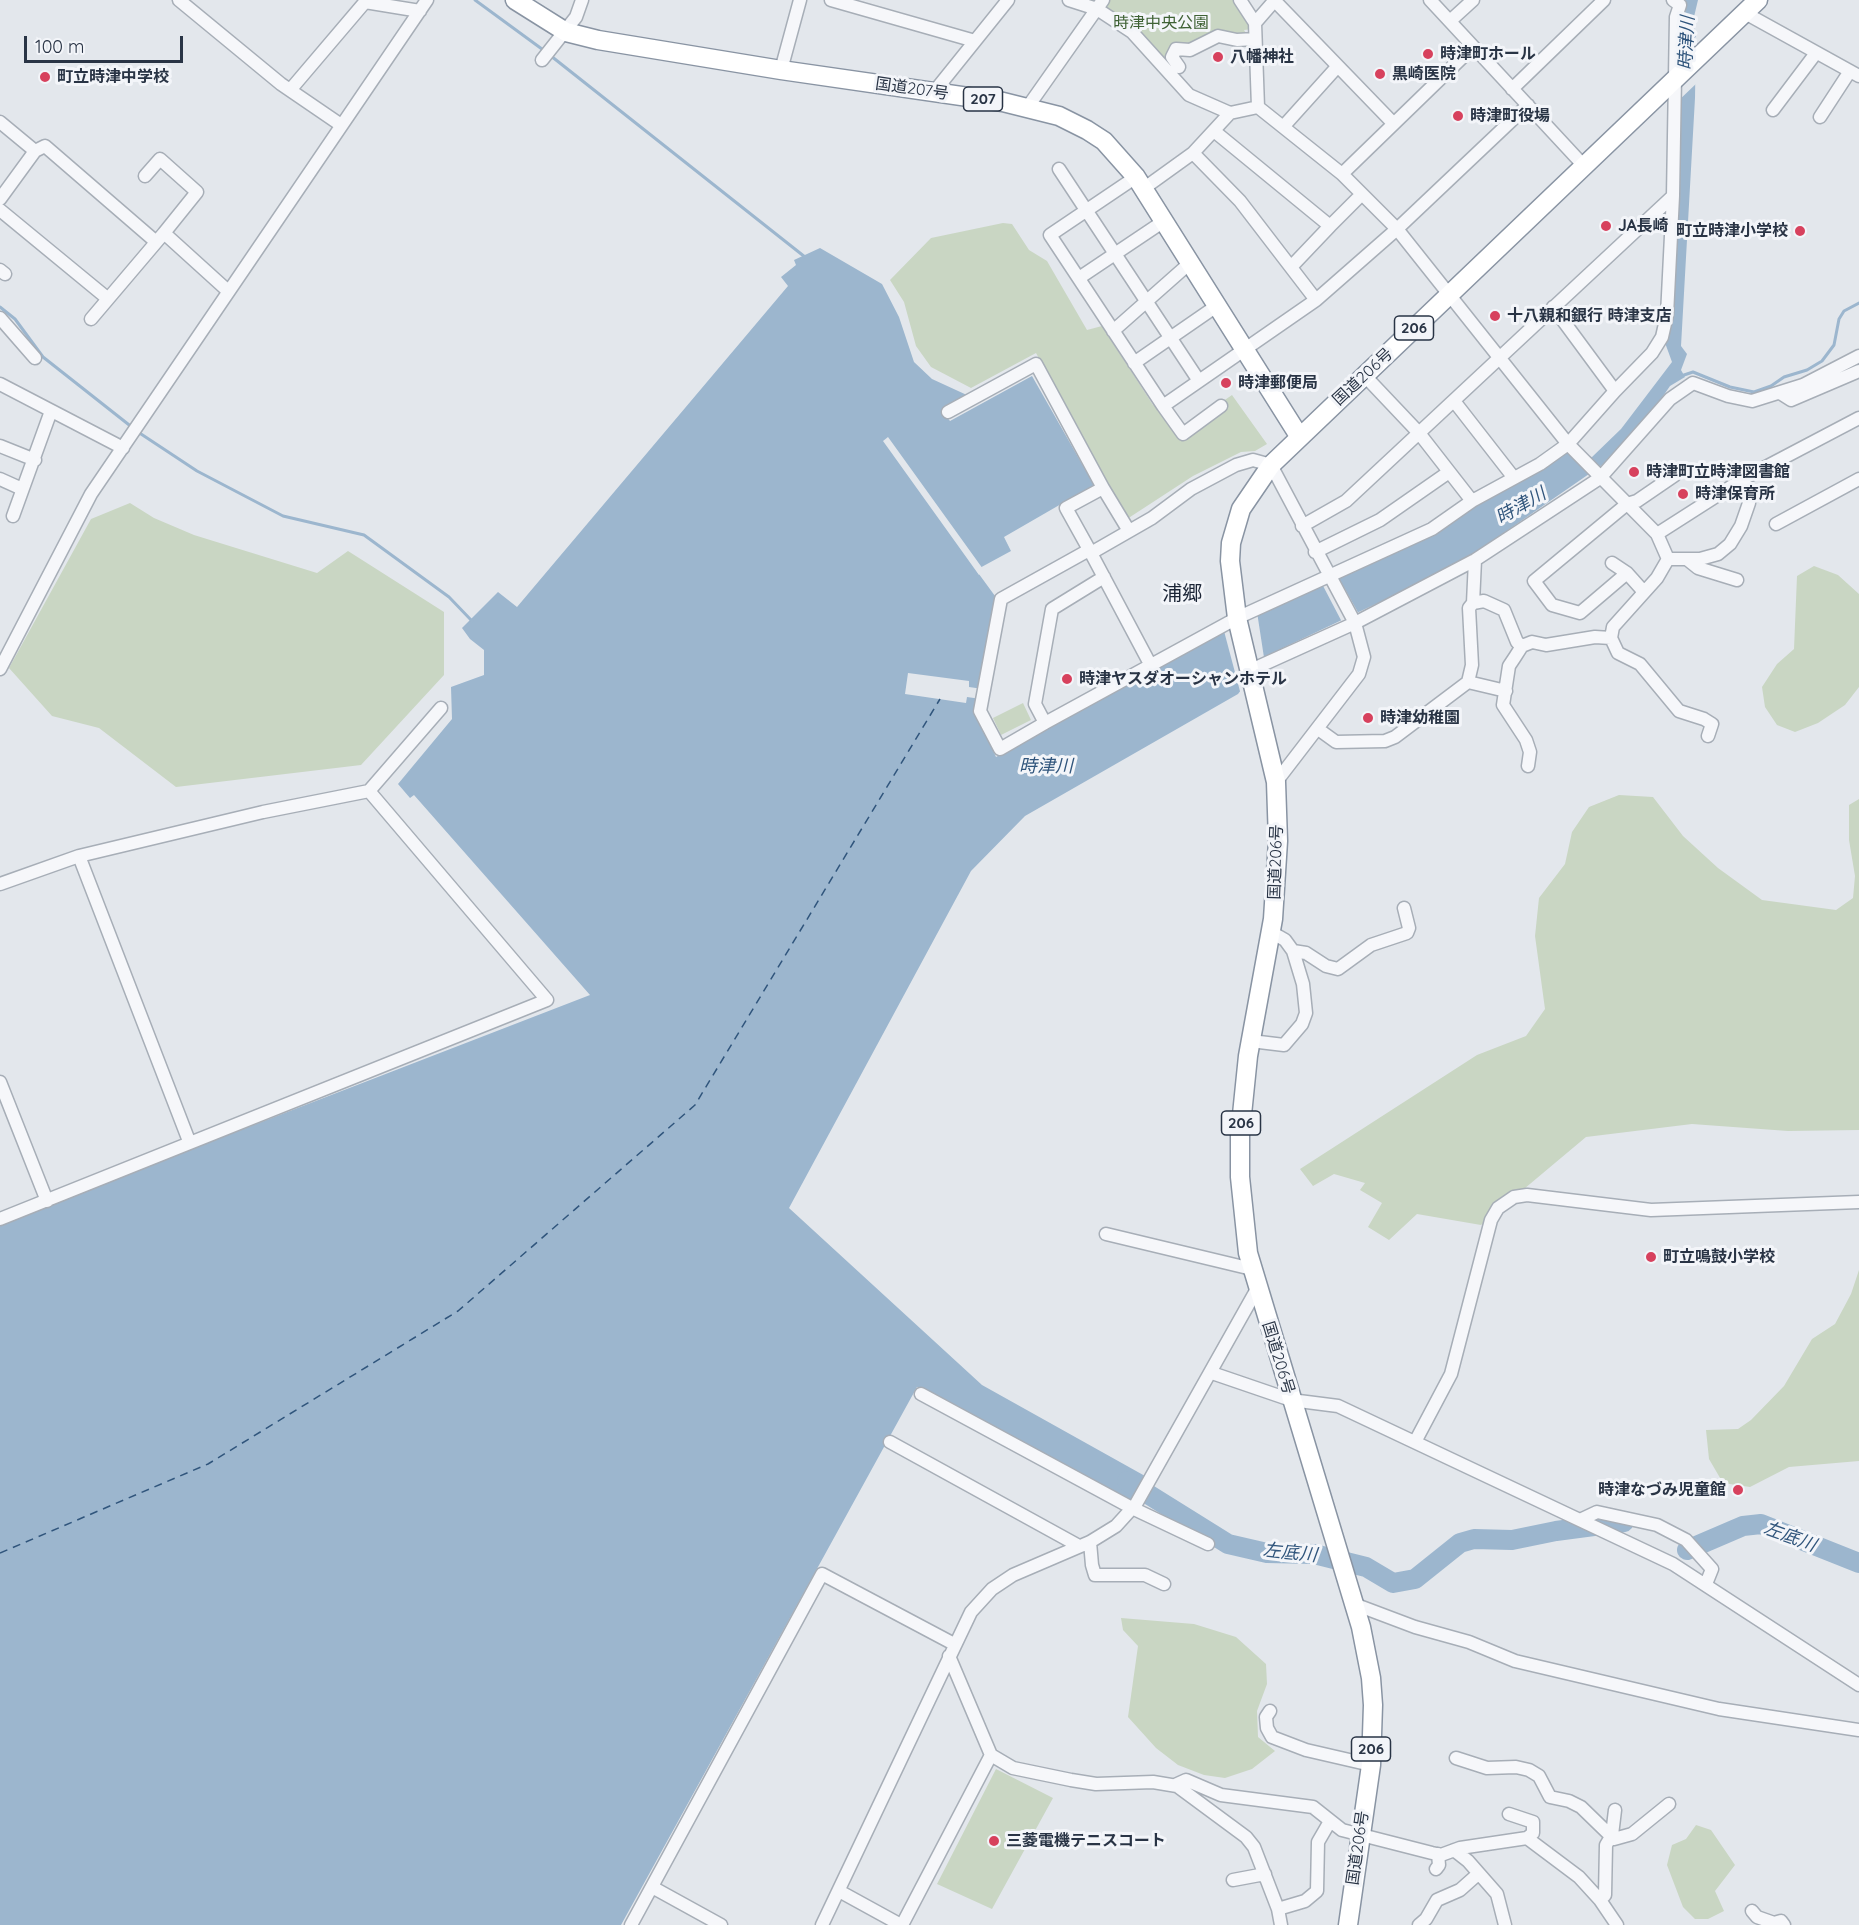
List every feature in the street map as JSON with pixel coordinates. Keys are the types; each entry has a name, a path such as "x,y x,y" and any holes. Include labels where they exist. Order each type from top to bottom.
{"highway":[{"name":"国道207号","path":"515,0 560,37 598,40 1027,108 1059,116 1087,130 1104,141 1140,183 1299,436"},
{"name":"国道206号","path":"1347,1925 1371,1765 1373,1705 1371,1678 1346,1575 1257,1289 1248,1253 1240,1177 1243,1104 1251,1041 1271,932 1278,841 1276,782 1256,690 1237,618 1230,561 1232,537 1241,509 1271,465 1299,436 1365,376 1758,0"}],"street":[{"path":"179,0 281,84 342,125"},
{"path":"1,663 91,494 427,0"},
{"path":"542,60 576,17 582,0"},
{"path":"781,70 800,0"},
{"path":"831,0 975,41"},
{"path":"934,92 1008,0"},
{"path":"1069,0 1100,4 1132,32 1189,95 1230,113 1258,107"},
{"path":"1240,0 1255,22 1258,107 1342,174 1397,229 1568,444 1657,534 1668,559"},
{"path":"1255,22 1274,0 1393,123"},
{"path":"1430,0 1585,167"},
{"path":"1450,21 1473,0"},
{"path":"1512,89 1604,0"},
{"path":"291,89 364,1 420,11"},
{"path":"1276,782 1359,674 1364,657 1355,623 1328,576 1271,465 1253,460 1236,465 1191,489 1128,531 1001,598 981,711 1000,749 1150,664 1237,618 1328,576 1432,529 1472,501 1568,444 1652,353 1662,337 1667,315 1673,196 1676,17 1679,2"},
{"path":"1027,108 1100,4"},
{"path":"1744,13 1854,74 1820,117"},
{"path":"1179,67 1172,57 1176,49 1190,50 1218,36 1237,40 1256,39"},
{"path":"1342,174 1473,47"},
{"path":"1773,110 1816,52"},
{"path":"1283,127 1337,67"},
{"path":"1163,406 1316,300 1397,229 1528,105"},
{"path":"1221,406 1183,434 1050,235 1086,209 1140,183 1192,153 1230,113"},
{"path":"0,122 35,151"},
{"path":"1214,131 1330,226"},
{"path":"0,199 35,151 45,146 228,291"},
{"path":"1192,153 1240,201 1316,300"},
{"path":"91,319 197,192 160,159 145,176"},
{"path":"1059,168 1198,381"},
{"path":"1291,267 1362,194"},
{"path":"1302,526 1346,501 1673,196"},
{"path":"0,210 107,298"},
{"path":"1079,278 1164,221"},
{"path":"1113,331 1191,262"},
{"path":"1134,363 1218,305"},
{"path":"1553,307 1615,391"},
{"path":"0,318 35,358"},
{"path":"1251,670 1355,623 1475,560 1599,477 1670,399 1693,383 1728,396 1752,401 1780,393 1859,356"},
{"path":"948,412 1036,364 1128,531"},
{"path":"1780,393 1791,400 1859,371"},
{"path":"1365,376 1419,433 1472,501"},
{"path":"0,384 123,448"},
{"path":"1454,401 1514,478"},
{"path":"13,516 21,488 35,460 51,411"},
{"path":"1657,534 1743,479 1859,418"},
{"path":"0,446 35,460"},
{"path":"1316,552 1380,520 1449,472"},
{"path":"1627,573 1580,613 1552,605 1534,581 1627,504 1637,501 1675,475"},
{"path":"0,479 21,488"},
{"path":"1668,559 1688,561 1718,554 1730,544 1741,526 1749,503 1743,479"},
{"path":"1776,524 1859,479"},
{"path":"1103,488 1066,508 1150,664"},
{"path":"1668,559 1657,578 1613,627 1611,638 1618,653 1640,664 1647,676 1665,690 1679,711 1712,724 1708,736"},
{"path":"1318,729 1335,742 1385,741 1395,737 1468,682 1472,665 1469,608 1473,603 1475,560"},
{"path":"1688,561 1698,568 1737,580"},
{"path":"1612,563 1627,573 1644,592"},
{"path":"1045,723 1035,704 1052,609 1104,577"},
{"path":"1473,603 1484,601 1504,610 1517,642 1522,646"},
{"path":"1528,766 1530,752 1526,740 1503,705 1509,666 1522,646 1532,642 1546,645 1595,637 1611,638"},
{"path":"1468,682 1506,691"},
{"path":"0,884 79,856 263,812 369,791 441,708"},
{"path":"0,1219 189,1141 547,1000 369,791"},
{"path":"79,856 189,1141"},
{"path":"1293,951 1306,953 1326,966 1338,969 1371,945 1407,933 1409,928 1404,908"},
{"path":"1251,1041 1284,1045 1302,1024 1306,1007 1293,951 1285,940 1271,932"},
{"path":"0,1082 47,1201"},
{"path":"1415,1442 1451,1374 1491,1220 1498,1208 1515,1197 1527,1195 1651,1210 1859,1202"},
{"path":"1106,1234 1252,1269"},
{"path":"822,1925 971,1612 992,1589 1013,1575 1085,1544 1116,1526 1134,1506 1212,1373 1257,1289"},
{"path":"1212,1373 1292,1400 1338,1406 1673,1564 1859,1685"},
{"path":"921,1394 1208,1544"},
{"path":"890,1442 1085,1544 1095,1575 1145,1575 1164,1584"},
{"path":"1575,1518 1597,1512 1657,1525 1686,1540 1712,1569 1706,1584"},
{"path":"631,1925 822,1574 954,1644"},
{"path":"1354,1604 1515,1661 1719,1709 1859,1731"},
{"path":"949,1656 991,1755 1012,1768 1071,1780 1096,1784 1153,1782 1175,1785 1196,1798 1246,1837 1254,1847 1266,1874 1281,1925"},
{"path":"1270,1711 1266,1717 1267,1728 1272,1737 1306,1750 1371,1765"},
{"path":"839,1891 902,1925 991,1755"},
{"path":"1456,1758 1487,1768 1516,1767 1529,1770 1539,1776 1550,1797 1569,1801 1581,1807 1611,1838 1622,1838 1632,1834 1669,1804"},
{"path":"1175,1785 1186,1780 1221,1795 1313,1807 1323,1813 1329,1822 1342,1830 1360,1833 1397,1846 1438,1854 1527,1838 1533,1833 1533,1822 1509,1814"},
{"path":"1600,1900 1605,1895 1606,1845 1611,1838 1615,1810"},
{"path":"1278,1909 1305,1901 1317,1891 1318,1842 1329,1822"},
{"path":"1527,1838 1579,1877 1600,1900 1617,1925"},
{"path":"1454,1850 1468,1861 1497,1894 1505,1925"},
{"path":"1436,1869 1439,1865 1438,1854"},
{"path":"1233,1881 1266,1874"},
{"path":"1419,1925 1426,1919 1437,1900 1460,1890 1478,1874"},
{"path":"652,1887 721,1925"},
{"path":"1752,1911 1756,1917 1774,1923 1781,1922 1784,1925"}],"green space":[{"name":"時津中央公園","path":"1109,0 1235,0 1253,29 1244,30 1247,35 1192,46 1173,43 1169,54 1162,58 1135,28 1106,7"},
{"path":"1003,223 1012,224 1029,250 1047,261 1087,330 1102,326 1153,405 1161,408 1177,433 1232,395 1267,444 1255,451 1241,452 1193,476 1127,519 1036,353 971,388 931,367 916,346 904,302 890,280 931,238"},
{"path":"130,503 154,518 194,535 317,573 348,551 444,612 444,675 361,765 176,787 99,728 52,716 9,668 91,519"},
{"path":"1814,566 1838,575 1859,594 1859,687 1845,705 1818,723 1795,732 1777,725 1765,707 1762,687 1777,664 1794,649 1797,576"},
{"path":"1023,703 1031,720 1001,735 993,718"},
{"path":"1619,795 1653,797 1683,836 1718,868 1762,900 1836,910 1853,898 1855,876 1849,840 1849,805 1859,799 1859,1130 1788,1131 1692,1124 1586,1137 1481,1225 1417,1214 1389,1240 1368,1227 1382,1203 1360,1190 1365,1183 1334,1174 1313,1186 1300,1169 1477,1055 1526,1036 1545,1009 1535,936 1539,898 1565,864 1572,832 1589,807"},
{"path":"1859,1270 1859,1461 1789,1467 1750,1487 1723,1483 1709,1459 1706,1430 1738,1429 1751,1420 1784,1386 1812,1339 1835,1324 1851,1294"},
{"path":"1121,1618 1194,1624 1236,1637 1266,1664 1267,1684 1257,1711 1258,1737 1275,1751 1252,1769 1225,1778 1204,1775 1178,1765 1156,1748 1128,1717 1138,1646 1123,1630"},
{"name":"三菱電機テニスコート","path":"996,1769 1053,1798 992,1909 937,1884"},
{"path":"1696,1825 1711,1830 1735,1865 1715,1891 1724,1911 1708,1919 1695,1919 1683,1907 1667,1865 1672,1845 1686,1839"}],"water":[{"name":"時津川","path":"1686,0 1698,0 1693,21 1696,35 1695,98 1681,346 1687,354 1681,370 1685,377 1670,386 1657,405 1602,465 1456,566 1268,655 1238,694 1025,816 971,871 789,1208 982,1385 1145,1476 1129,1503 917,1387 621,1925 0,1925 0,1223 590,995 414,795 410,798 398,784 452,719 451,687 484,675 484,650 470,639 462,628 498,592 517,607 788,286 781,277 796,265 794,260 820,248 882,284 899,317 914,362 932,379 969,396 942,411 950,421 1032,376 1094,485 1004,537 1011,551 976,570 995,596 976,712 996,757 1259,612 1477,503 1564,452 1592,457 1621,429 1672,362 1664,340 1680,17"}],"pier":[{"path":"1698,35 1698,82 1676,103 1677,54"},
{"path":"888,437 983,569 979,575 883,441"},
{"path":"1336,573 1360,616 1343,624 1321,582"},
{"path":"1257,612 1265,664 1241,695 1224,631"},
{"path":"908,673 969,681 969,687 983,689 981,699 967,697 966,703 905,694"}],"waterway":[{"path":"475,0 546,52"},
{"path":"551,56 805,257"},
{"path":"1681,376 1693,372 1730,387 1754,392 1771,386 1784,377 1807,370 1822,361 1834,345 1839,319 1844,311 1859,303"},
{"path":"0,307 15,319 43,357 133,428"},
{"path":"138,432 197,471 283,516 364,535 449,597 472,621"},
{"name":"左底川","path":"1127,1481 1228,1544 1267,1553 1314,1554 1366,1567 1393,1583 1415,1579 1460,1543 1474,1539 1512,1540 1556,1531 1624,1522"},
{"name":"左底川","path":"1687,1550 1743,1526 1761,1524 1859,1563"}],"ferry route":[{"path":"0,1553 208,1464 458,1311 695,1105 940,699"}],"place":[{"name":"時津町ホール","path":"1428,54"},
{"name":"八幡神社","path":"1218,57"},
{"name":"黒崎医院","path":"1380,74"},
{"name":"町立時津中学校","path":"45,77"},
{"name":"時津町役場","path":"1458,116"},
{"name":"JA長崎","path":"1606,226"},
{"name":"町立時津小学校","path":"1800,231"},
{"name":"十八親和銀行 時津支店","path":"1495,316"},
{"name":"時津郵便局","path":"1226,383"},
{"name":"時津町立時津図書館","path":"1634,472"},
{"name":"時津保育所","path":"1683,494"},
{"name":"時津ヤスダオーシャンホテル","path":"1067,679"},
{"name":"時津幼稚園","path":"1368,718"},
{"name":"町立鳴鼓小学校","path":"1651,1257"},
{"name":"時津なづみ児童館","path":"1738,1490"},
{"name":"三菱電機テニスコート","path":"994,1841"}],"district":[{"name":"浦郷","path":"1182,594"}]}
